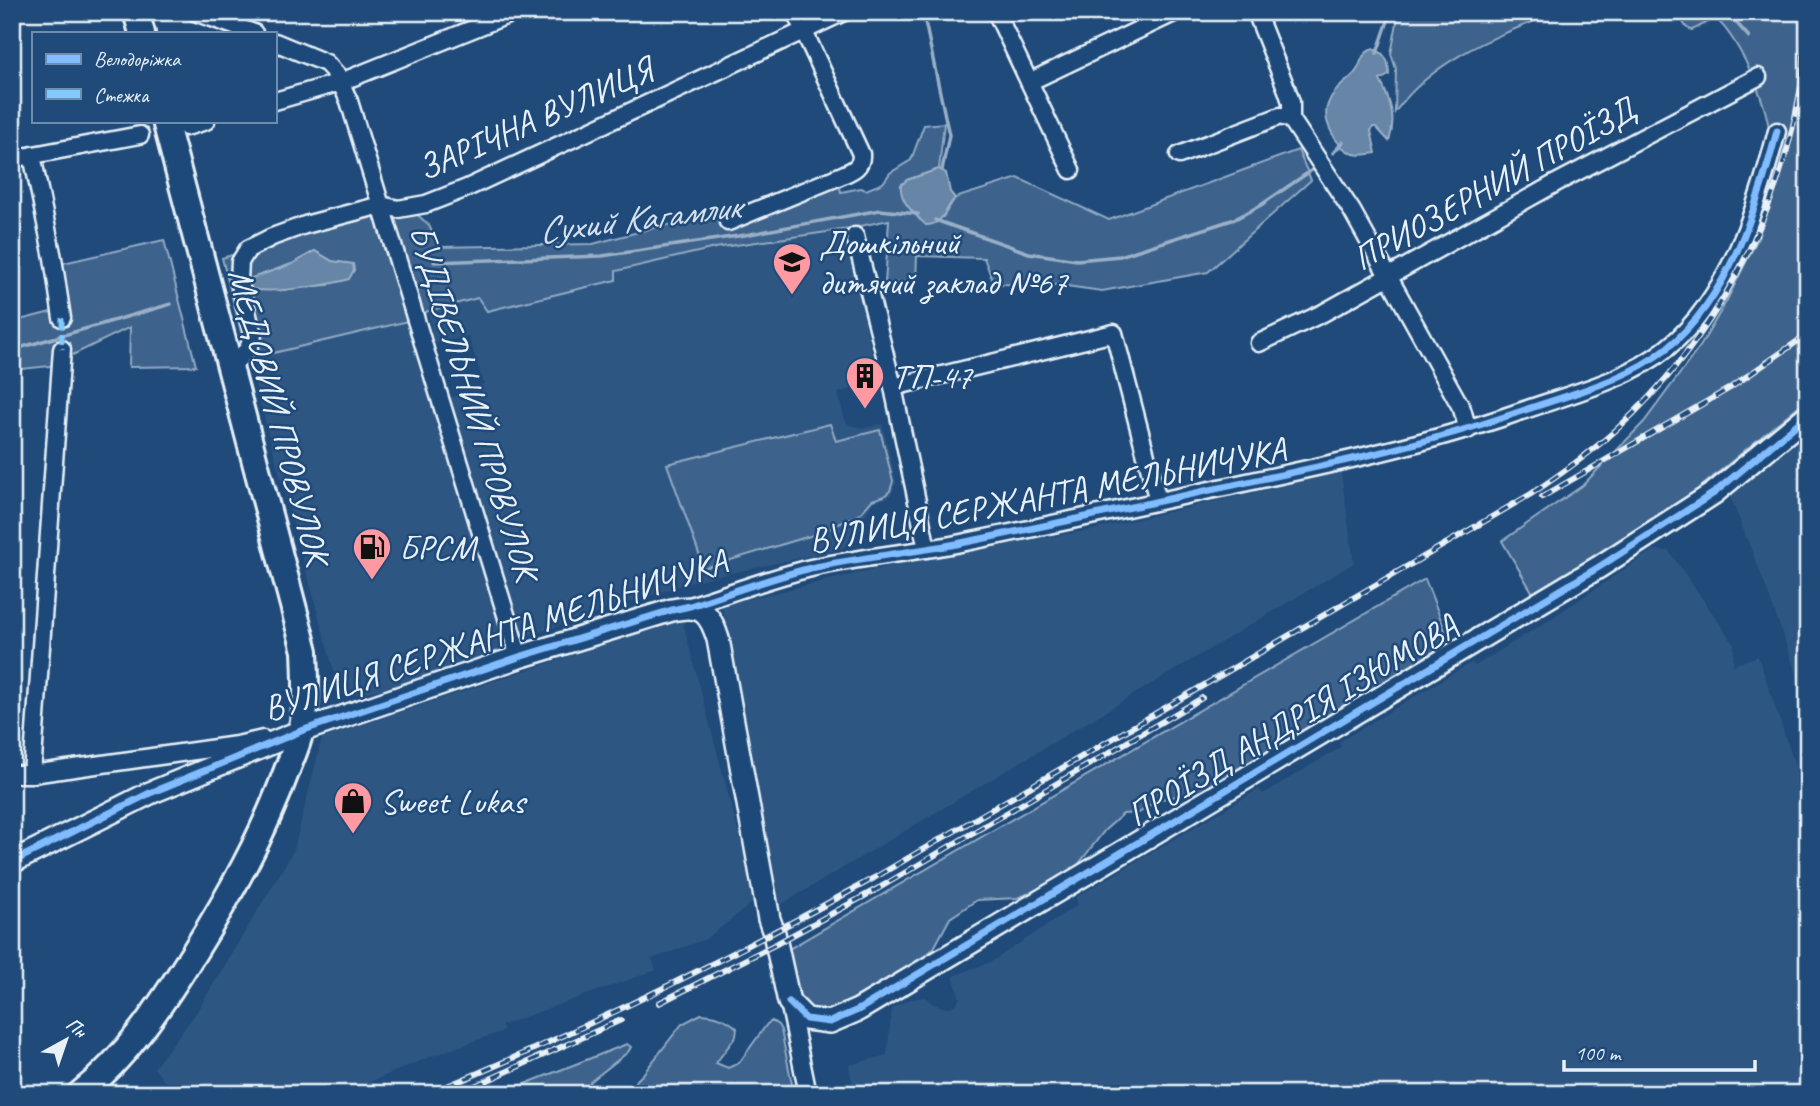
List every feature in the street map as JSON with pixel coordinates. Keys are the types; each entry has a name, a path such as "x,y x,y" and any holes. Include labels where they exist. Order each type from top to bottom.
{"main road":[{"path":"136,12 142,32"},
{"name":"МЕДОВИЙ ПРОВУЛОК","path":"80,1094 135,1040 229,897 256,846 301,731 307,691 305,651 230,368 176,124"}],"street":[{"path":"195,12 251,32"},
{"path":"276,101 341,82 515,12"},
{"path":"728,222 840,177 857,168 862,161 795,12"},
{"name":"ЗАРІЧНА ВУЛИЦЯ","path":"230,368 248,349 253,335 239,280 240,262 248,249 305,225 381,205 398,209 426,204 467,188 844,12"},
{"path":"996,12 1071,170"},
{"path":"1029,82 1176,12"},
{"path":"1256,12 1291,102 1291,118 1352,211 1462,409 1468,429"},
{"name":"БУДІВЕЛЬНИЙ ПРОВУЛОК","path":"276,42 326,63 337,75 349,101 519,657"},
{"name":"ПРИОЗЕРНИЙ ПРОЇЗД","path":"1259,343 1324,313 1556,183 1758,77"},
{"path":"1179,155 1280,116 1291,118"},
{"path":"176,124 196,122"},
{"name":"ВУЛИЦЯ СЕРЖАНТА МЕЛЬНИЧУКА","path":"12,863 150,793 301,731 519,657 811,568 927,549 1391,452 1605,382 1647,361 1680,337 1703,309 1728,269 1757,200 1777,131"},
{"path":"12,159 140,135"},
{"path":"32,155 62,318"},
{"path":"855,236 892,387 927,549"},
{"path":"892,387 1114,333 1158,501"},
{"path":"32,774 62,349"},
{"name":"ПРОЇЗД АНДРІЯ ІЗЮМОВА","path":"789,1002 806,1019 830,1022 858,1010 1599,567 1714,493 1808,415"},
{"path":"690,606 704,612 713,623 718,639 769,919 808,1094"},
{"path":"12,774 32,774 237,745 301,731"}],"shaded area":[{"path":"1399,12 1558,12 1469,50 1429,77 1395,112 1396,69 1391,54"},
{"path":"1677,12 1808,12 1808,398 1696,491 1534,595 1502,541 1582,486 1644,422 1701,345 1760,234 1744,218 1769,141 1769,128 1760,95 1735,43 1717,20 1691,30 1686,27"},
{"path":"1372,49 1384,55 1388,66 1389,75 1380,80 1391,110 1391,133 1389,141 1373,127 1371,131 1376,153 1356,155 1336,140 1326,111 1332,95 1353,75 1364,55"},
{"path":"944,123 939,169 907,180 901,185 920,220 943,217 955,198 1018,178 1109,220 1298,150 1311,180 1208,272 1102,291 1059,285 994,284 984,258 917,256 916,281 885,284 889,220 841,230 715,248 616,271 616,280 487,311 478,298 428,311 408,321 248,359 222,258 369,215 413,211 429,225 438,247 593,244 661,226 709,219 835,183 839,185 841,192 861,188 866,190 883,183 890,173 911,160 924,125","holes":["315,251 332,261 329,285 277,291 252,278 292,264"]},
{"path":"939,169 946,173 950,192 955,198 940,219 926,225 905,202 901,185 907,180"},
{"path":"841,230 846,238 878,381 838,393 845,420 849,425 864,428 882,424 896,482 892,493 887,498 873,502 848,544 841,549 694,581 519,639 450,398 484,384 468,336 434,344 428,311 479,298 487,311 615,280 616,271 715,248"},
{"path":"164,240 196,366 129,367 130,327 50,366 12,370 12,322 55,311 46,267"},
{"path":"315,251 332,261 353,264 354,270 349,279 313,287 281,290 246,287 252,278 292,264"},
{"path":"408,321 507,651 408,683 356,695 336,679 248,359"},
{"path":"830,424 836,441 880,430 893,481 890,491 872,500 860,514 820,533 704,568 667,464"},
{"path":"1808,431 1808,707 1730,496"},
{"path":"1341,472 1354,563 779,906 722,605 928,557 1087,531"},
{"path":"1653,550 1669,551 1734,644 1733,665 1758,656 1808,804 1808,1094 854,1094 849,1065 887,1055 892,1008 907,1000 925,997 933,1004 947,1008 956,1004 960,998 953,976 993,961 1077,905 1076,897 1259,789 1263,794 1341,747 1339,742 1472,662 1475,666 1549,620"},
{"path":"1425,579 1451,645 1211,789 1157,800 1139,813 1123,814 1105,830 1077,866 1045,887 1017,898 977,900 950,918 934,948 921,960 889,981 829,1012 807,1009 791,981 789,949"},
{"path":"682,619 756,900 706,939 652,959 656,970 502,1025 503,1031 432,1056 341,1094 174,1094 154,1068 196,1013 294,850 322,738"},
{"path":"701,1014 720,1018 737,1028 736,1036 716,1063 728,1068 739,1063 767,1024 772,1021 778,1025 794,1094 623,1094 643,1074 682,1024"},
{"path":"627,1044 631,1047 628,1052 590,1082 591,1094 499,1094"}],"waterway":[{"path":"923,12 949,135 942,170"},
{"name":"Сухий Кагамлик","path":"1377,53 1391,12"},
{"name":"Сухий Кагамлик","path":"1727,12 1749,37"},
{"name":"Сухий Кагамлик","path":"1333,153 1343,142"},
{"name":"Сухий Кагамлик","path":"935,220 1029,253 1077,260 1120,256 1235,219 1261,205 1312,170"},
{"name":"Сухий Кагамлик","path":"434,262 602,256 745,235 880,210 918,214"},
{"name":"Сухий Кагамлик","path":"12,350 171,304"}],"railway":[{"path":"428,1094 654,993 874,878 1531,494 1585,456 1651,396 1711,318 1736,276 1757,232 1790,139 1803,72 1805,12"},
{"path":"1542,497 1730,388 1808,334"},
{"path":"659,1003 879,888 1202,698"},
{"path":"457,1094 621,1020"}],"marked path":[{"path":"62,318 62,349"}],"cycle path":[{"path":"12,862 150,793 301,731 519,657 780,576 829,564 993,537 1367,456 1479,425 1614,379 1651,360 1667,348 1689,328 1708,304 1724,277 1750,219 1777,131"},
{"path":"789,1002 806,1019 830,1022 858,1010 1599,567 1714,493 1808,415"}],"place":[{"name":"Дошкільний дитячий заклад №67","path":"792,296"},
{"name":"ТП-47","path":"865,410"},
{"name":"БРСМ","path":"372,581"},
{"name":"Sweet Lukas","path":"353,835"}]}
